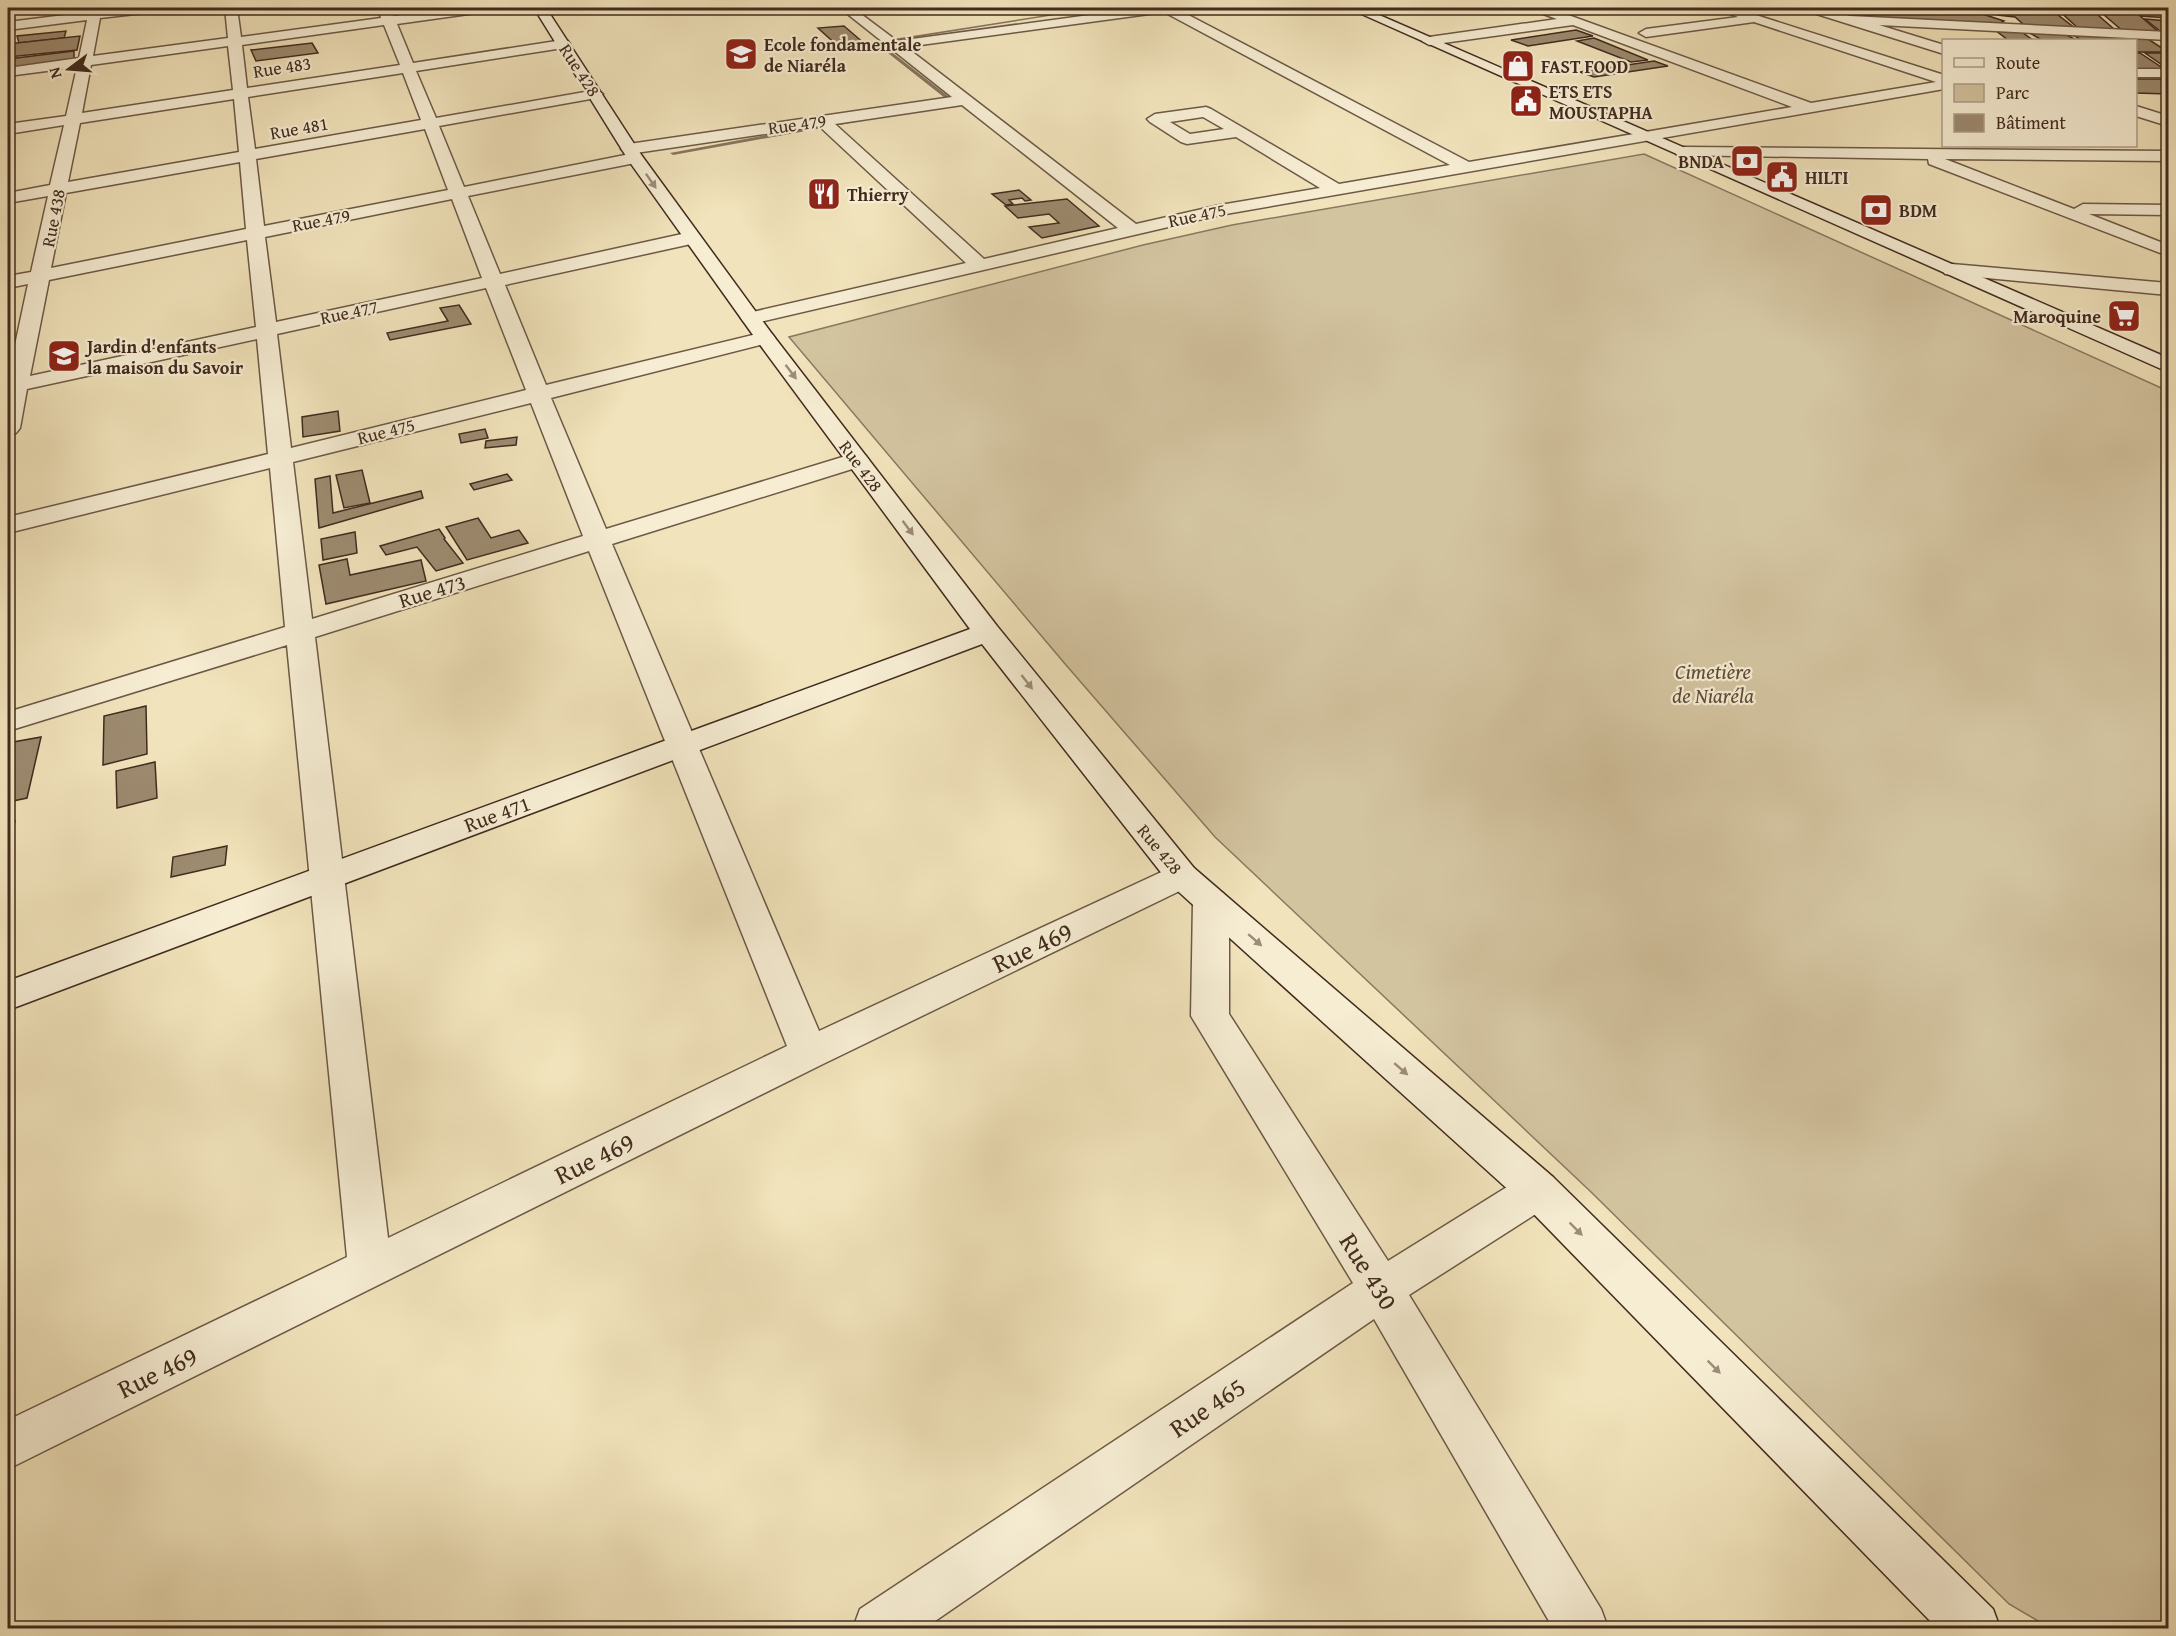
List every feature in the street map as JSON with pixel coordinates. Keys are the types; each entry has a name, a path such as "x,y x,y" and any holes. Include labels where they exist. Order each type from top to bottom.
{"street":[{"path":"8,26 95,11 153,8"},
{"path":"231,8 279,458 329,876 370,1268"},
{"path":"8,72 234,42 386,14 483,8"},
{"name":"Rue 428","path":"540,8 632,154 758,328 987,632 1197,889 1538,1190 1974,1629"},
{"path":"846,8 1131,229"},
{"path":"894,45 1165,8 1468,168"},
{"path":"1354,8 2169,366"},
{"path":"1539,8 1576,14 1646,33 1701,53"},
{"path":"1723,8 1942,81"},
{"path":"1811,8 1942,49"},
{"path":"1740,13 1768,9"},
{"name":"Rue 438","path":"8,428 12,386 41,276 71,119 95,11"},
{"path":"386,14 495,280 597,540 809,1053"},
{"path":"1429,40 1576,14 1811,108"},
{"path":"1992,15 2031,29"},
{"path":"1646,33 1756,19"},
{"path":"1850,20 2169,36"},
{"path":"1828,43 1897,35"},
{"name":"Rue 483","path":"8,129 562,44"},
{"path":"2137,73 2169,73"},
{"name":"Rue 475","path":"8,525 540,393 980,265 1131,229 1220,210 1842,103 1942,82"},
{"path":"1809,91 1842,103"},
{"name":"Rue 481","path":"8,198 596,94"},
{"name":"Rue 479","path":"8,282 459,193 632,154 823,121 965,100"},
{"path":"2137,111 2166,120"},
{"path":"823,121 980,265"},
{"path":"1238,132 1336,190"},
{"path":"1683,152 1915,154 2021,150 2169,156"},
{"path":"1915,154 2169,251"},
{"path":"2064,209 2169,210"},
{"name":"Rue 477","path":"12,386 691,238"},
{"path":"1952,270 2169,289"},
{"name":"Rue 473","path":"8,722 857,460"},
{"name":"Rue 471","path":"8,996 987,632"},
{"name":"Rue 469","path":"8,1444 809,1053 1197,889"},
{"name":"Rue 430","path":"1197,889 1210,1016 1381,1289 1582,1629"},
{"name":"Rue 465","path":"879,1629 1381,1289 1538,1190"}],"green space":[{"name":"Cimetière de Niaréla","path":"1644,154 2168,391 2168,1628 2050,1628 2009,1604 1590,1191 1215,837 1066,665 789,337 1143,245 1232,225"}],"building":[{"path":"1911,8 1962,8 1965,9 1921,11"},
{"path":"1983,8 2049,8 2076,29 2033,27 2023,24 2015,17 1997,15 1990,9"},
{"path":"2056,8 2091,9 2115,30 2079,29"},
{"path":"2096,8 2168,9 2168,18 2140,16 2161,34 2124,32"},
{"path":"1970,10 2004,21 1999,24 1891,19 1865,15 1865,13"},
{"path":"2145,19 2168,21 2168,35 2165,35"},
{"path":"844,26 866,45 840,48 818,28"},
{"path":"1576,30 1593,36 1528,46 1511,40"},
{"path":"1995,30 2020,31 2032,39 2007,39"},
{"path":"66,31 64,38 19,43 17,36"},
{"path":"2028,32 2063,33 2074,39 2040,39"},
{"path":"2070,33 2145,37 2168,52 2137,52 2137,39 2079,39"},
{"path":"80,36 77,50 8,57 8,44"},
{"path":"1594,38 1648,60 1631,62 1577,41"},
{"path":"312,43 318,53 256,61 251,50"},
{"path":"74,51 74,59 8,69 8,59"},
{"path":"2137,53 2140,53 2167,71 2137,70"},
{"path":"2145,53 2168,53 2168,69"},
{"path":"1654,61 1668,66 1594,77 1580,72"},
{"path":"2137,79 2168,79 2168,94 2137,93"},
{"path":"1019,190 1031,200 1025,201 1022,198 1009,200 1013,204 1006,205 992,194"},
{"path":"1067,199 1099,226 1042,238 1029,227 1059,223 1049,214 1018,218 1005,206"},
{"path":"459,305 471,324 390,340 387,333 448,321 440,308"},
{"path":"338,411 340,431 303,437 302,417"},
{"path":"485,429 488,438 461,443 459,434"},
{"path":"517,437 516,445 485,448 486,441"},
{"path":"362,470 370,503 344,508 336,475"},
{"path":"507,474 512,480 474,490 470,484"},
{"path":"330,476 333,513 421,491 423,498 319,528 315,479"},
{"path":"478,518 491,538 519,530 528,543 467,560 446,527"},
{"path":"439,529 463,563 436,571 417,547 386,555 380,546"},
{"path":"355,532 357,553 323,560 321,539"},
{"path":"347,559 350,575 421,560 426,581 326,604 319,565"},
{"path":"146,706 147,754 103,765 104,716"},
{"path":"41,737 27,798 8,802 8,743"},
{"path":"155,762 157,798 117,808 116,771"},
{"path":"15,821 8,851 8,823"},
{"path":"227,846 225,865 171,877 173,857"}],"waterway":[{"path":"949,104 954,103 876,42 1097,8"},
{"path":"673,153 870,118"}],"place":[{"name":"Ecole fondamentale de Niaréla","path":"741,54"},
{"name":"FAST FOOD","path":"1518,66"},
{"name":"ETS ETS MOUSTAPHA","path":"1526,101"},
{"name":"BNDA","path":"1747,161"},
{"name":"HILTI","path":"1782,177"},
{"name":"Thierry","path":"824,194"},
{"name":"BDM","path":"1876,210"},
{"name":"Maroquine","path":"2124,316"},
{"name":"Jardin d'enfants la maison du Savoir","path":"64,356"}]}
